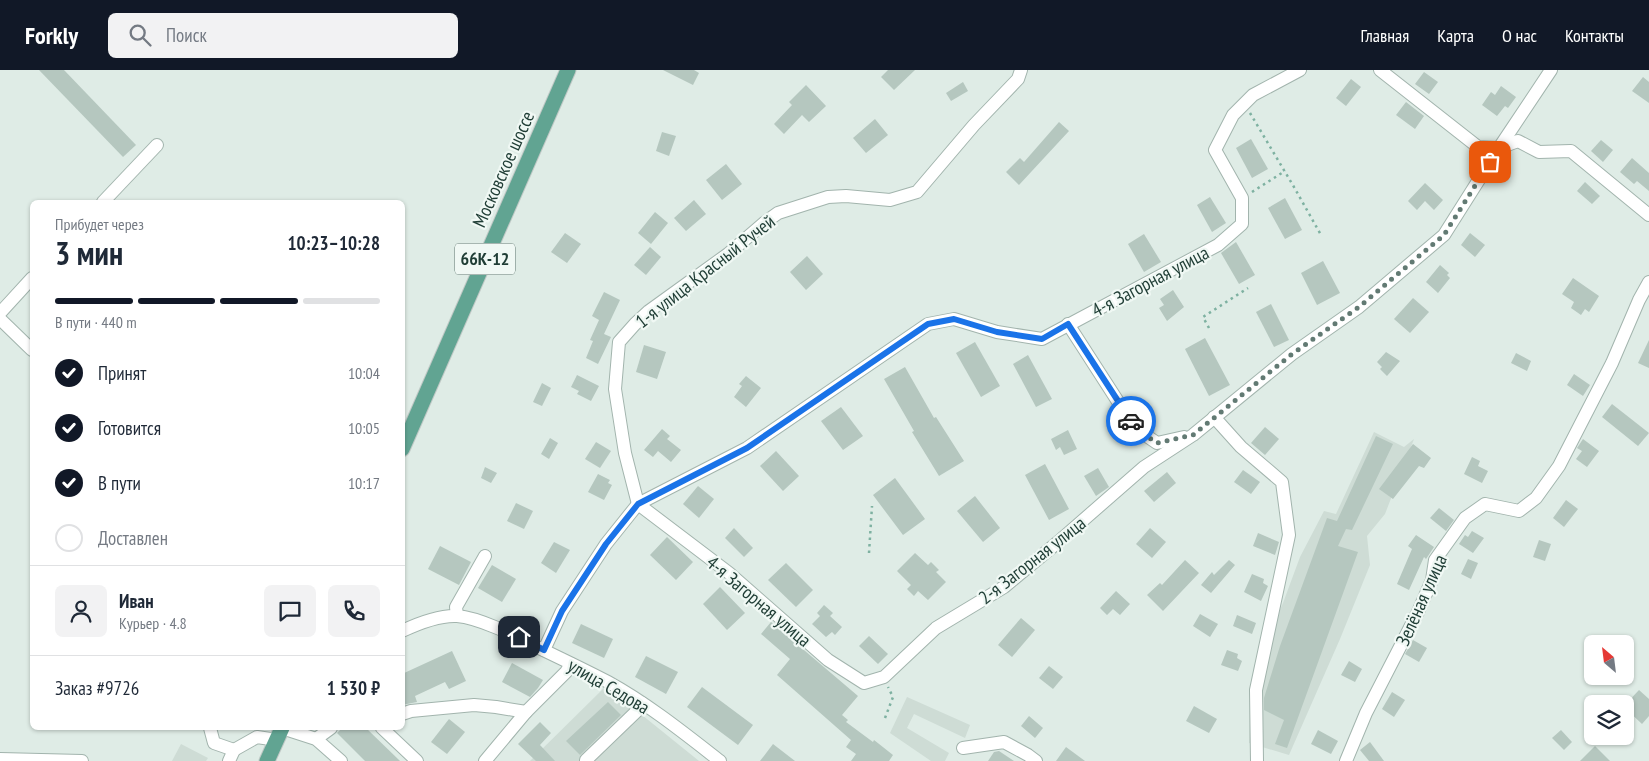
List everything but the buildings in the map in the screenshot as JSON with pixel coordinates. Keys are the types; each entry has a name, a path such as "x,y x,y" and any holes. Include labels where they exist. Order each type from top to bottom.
{"main road":[{"name":"Московское шоссе","path":"405,442 568,70"},
{"path":"268,761 280,732"}],"street":[{"name":"1-я улица Красный Ручей","path":"638,504 625,453 615,389 620,342 635,324 649,311 728,254 778,213 828,197 846,196 890,200 917,192 1018,79 1021,70"},
{"name":"4-я Загорная улица","path":"544,650 562,611 606,544 638,504 747,448 928,324 954,319 997,332 1042,339 1218,245 1242,224 1242,198 1215,150 1233,115 1253,95 1300,70"},
{"path":"1380,70 1478,147 1499,148 1518,140 1538,152 1571,151 1649,215"},
{"name":"2-я Загорная улица","path":"884,677 936,628 1004,587 1057,544 1144,467 1193,435 1292,354 1359,307 1444,235 1551,70"},
{"path":"106,200 157,145"},
{"path":"0,313 30,280"},
{"name":"Зелёная улица","path":"1346,761 1366,713 1418,612 1432,580 1435,560 1464,518 1485,504 1519,511 1536,498 1559,466 1612,363 1639,300 1649,282"},
{"path":"0,319 30,348"},
{"path":"1068,324 1135,428 1157,443 1193,435"},
{"path":"1214,417 1241,446 1282,482 1289,535 1256,690 1257,761"},
{"name":"4-я Загорная улица","path":"638,504 729,573 828,660 864,683 884,677"},
{"path":"457,616 456,607 486,556"},
{"name":"улица Седова","path":"405,630 444,616 457,616 470,618 519,637 608,682 676,726 720,761"},
{"path":"485,761 526,712 566,672 571,664"},
{"path":"586,760 638,710 642,703"},
{"path":"405,713 474,705 496,706 526,712"},
{"path":"211,730 214,743 232,755 257,737 280,732 316,739 341,761"},
{"path":"316,739 328,730"},
{"path":"384,730 417,761"},
{"path":"963,748 1004,742 1036,761"},
{"path":"0,759 82,761"}],"path":[{"path":"1244,104 1320,235"},
{"path":"1242,198 1285,172"},
{"path":"1209,328 1203,317 1248,288"},
{"path":"869,553 872,506"},
{"path":"884,677 893,698 885,718"}],"shaded area":[{"path":"1374,432 1404,447 1414,439 1385,514 1367,536 1370,565 1289,755 1249,743 1250,702 1254,666 1283,603 1300,557 1324,511 1336,514"},
{"path":"606,686 699,761 530,761"},
{"path":"907,697 970,725 965,738 914,714 907,728 949,753 945,761 931,761 890,733"},
{"path":"181,744 208,758 206,761 172,761"}],"way so far":[{"path":"1131,421 1135,428 1157,443 1193,435 1292,354 1359,307 1444,235 1490,162"}],"route":[{"path":"519,637 544,650 562,611 606,544 638,504 747,448 928,324 954,319 997,332 1042,339 1068,324 1131,421"}]}
